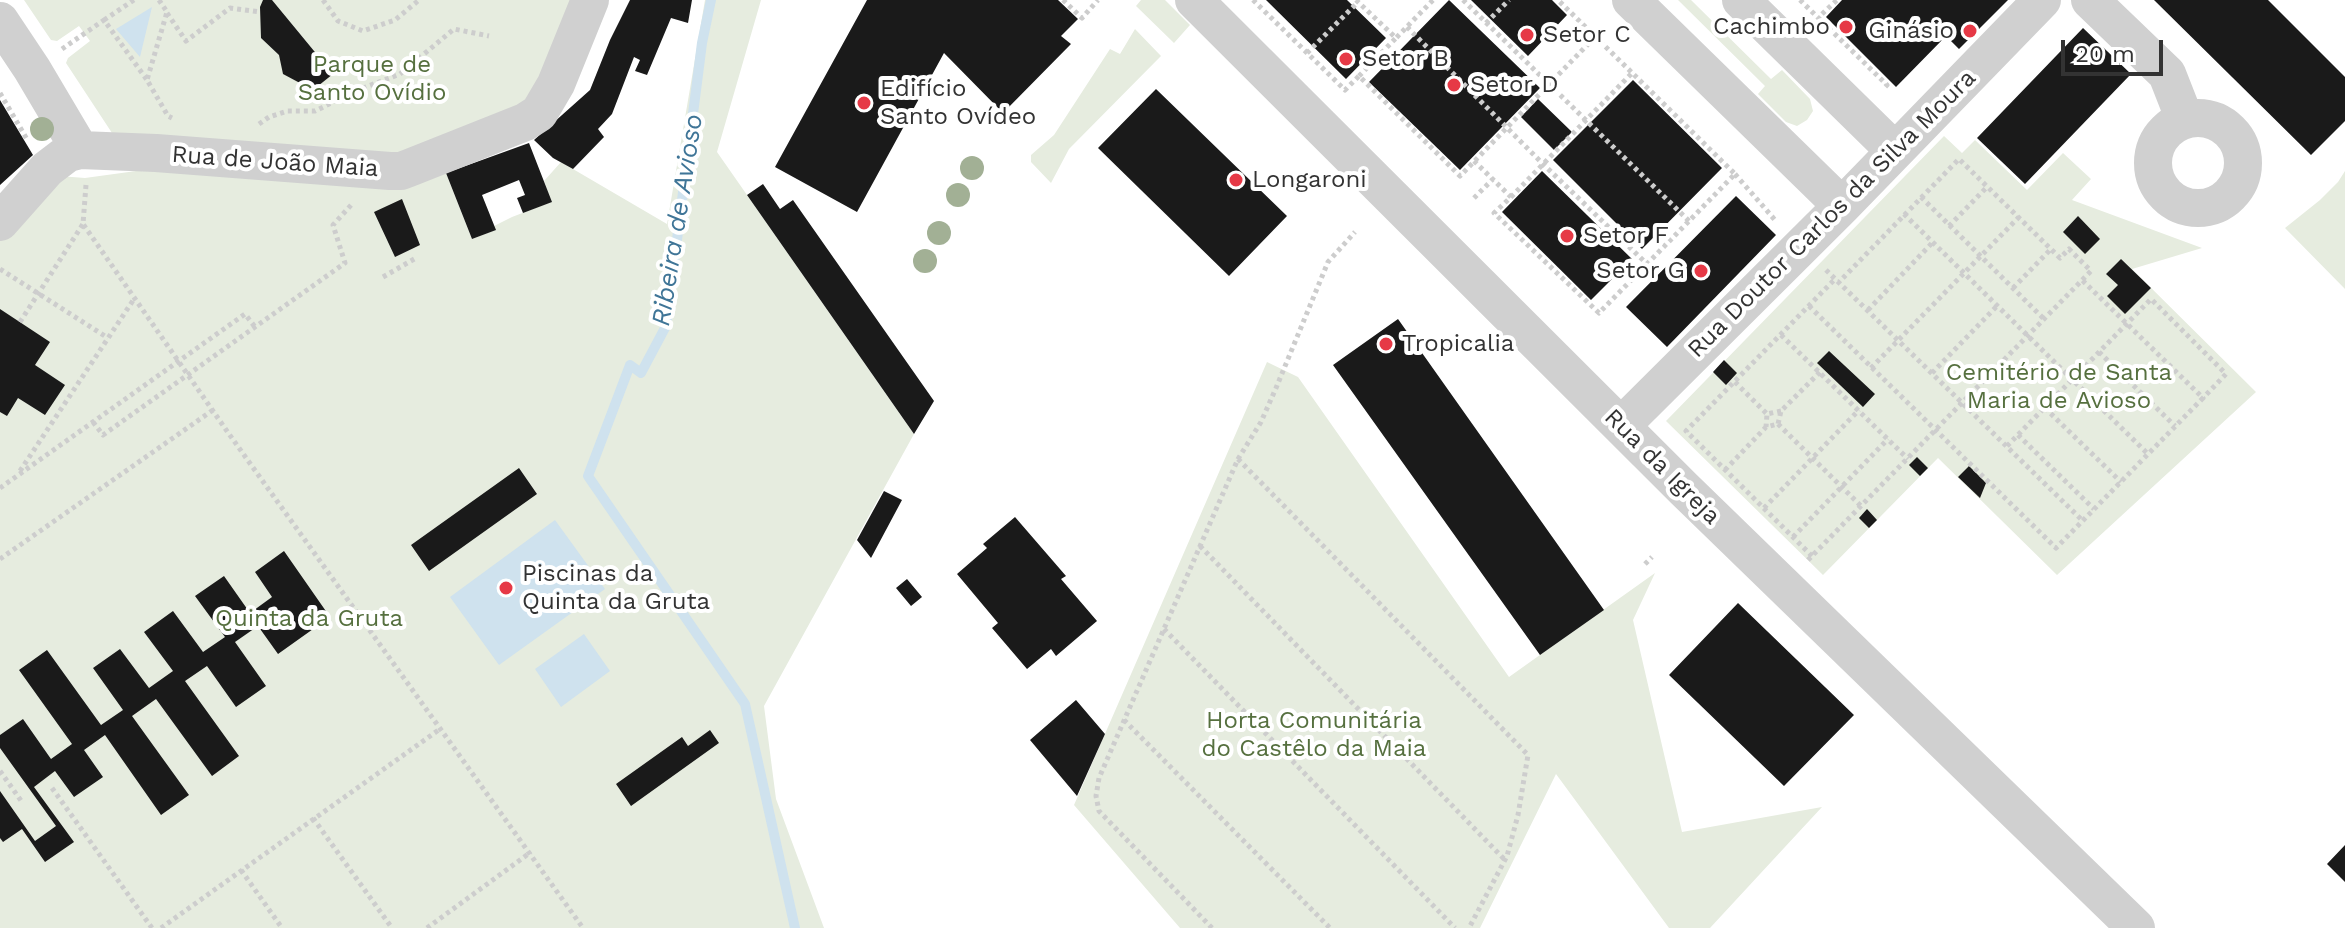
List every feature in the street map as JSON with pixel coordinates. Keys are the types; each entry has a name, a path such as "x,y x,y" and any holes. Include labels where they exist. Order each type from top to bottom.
{"street":[{"name":"Rua de João Maia","path":"83,168 172,154 401,171 525,122 539,113 556,84 590,0"},
{"name":"Rua da Igreja","path":"1194,0 1621,426 2136,928"},
{"path":"1631,0 1842,206"},
{"path":"1741,0 1894,150"},
{"name":"Rua Doutor Carlos da Silva Moura","path":"1621,426 1842,206 2042,0"},
{"path":"2090,0 2167,74 2185,120"},
{"path":"0,21 32,69 83,168"},
{"path":"0,222 47,169 68,153 83,168"}],"path":[{"path":"58,51 134,0"},
{"path":"159,0 186,41 230,8 260,12"},
{"path":"323,0 338,21 363,31 395,20 419,0"},
{"path":"1063,0 1082,18 1098,0"},
{"path":"1253,0 1345,90 1433,0"},
{"path":"1463,0 1689,221"},
{"path":"1486,23 1509,0"},
{"path":"1558,0 1595,37 1613,50 1632,73 1735,174 1775,220"},
{"path":"1800,0 1887,85 1879,92"},
{"path":"1822,14 1837,0"},
{"path":"1307,53 1357,1 1396,38"},
{"path":"147,80 167,12"},
{"path":"104,20 147,80 168,116 179,121"},
{"path":"1407,27 1647,264"},
{"path":"250,130 269,117 287,111 315,111 400,74 454,29 489,36"},
{"path":"1359,76 1460,176 1595,37"},
{"path":"1632,73 1494,213 1599,313 1735,174"},
{"path":"3,98 30,144"},
{"path":"1959,159 2060,258 2069,249 2091,271 1810,558 1764,508 1722,472 1686,431 1921,197 1959,159"},
{"path":"1474,161 1511,197"},
{"path":"20,322 83,224 83,168"},
{"path":"1474,198 1493,179"},
{"path":"1949,226 1987,187"},
{"path":"1921,197 2044,319"},
{"path":"93,422 103,435 345,263 333,225 353,203 337,202"},
{"path":"1904,214 2148,454"},
{"path":"1871,368 2019,217"},
{"path":"83,224 583,928"},
{"path":"1212,928 1099,811 1096,796 1099,778 1238,459 1261,422 1328,262 1355,232"},
{"path":"1868,310 1933,242"},
{"path":"2013,288 2051,249"},
{"path":"383,277 416,258"},
{"path":"1820,263 2083,521"},
{"path":"0,269 108,338"},
{"path":"2082,280 2203,398"},
{"path":"17,475 134,299"},
{"path":"1809,306 2056,548 2226,374 2151,299 2007,446"},
{"path":"1932,373 1997,306"},
{"path":"0,488 245,314 255,327"},
{"path":"1781,335 1908,459"},
{"path":"2099,352 2175,426"},
{"path":"1778,424 1781,411 1820,372"},
{"path":"1735,382 1767,414 1766,427"},
{"path":"2045,408 2121,482"},
{"path":"0,559 213,410"},
{"path":"1764,508 1859,410"},
{"path":"1767,414 1781,411"},
{"path":"1722,472 1766,427 1778,424"},
{"path":"1778,424 1861,506"},
{"path":"2018,435 2094,509"},
{"path":"1793,537 1888,439"},
{"path":"1238,459 1528,755 1518,815 1505,860 1469,928"},
{"path":"1200,546 1505,860"},
{"path":"1645,564 1652,557"},
{"path":"1164,629 1455,928"},
{"path":"1124,720 1330,928"},
{"path":"161,928 440,729"},
{"path":"0,771 22,802"},
{"path":"52,788 152,928"},
{"path":"313,818 392,928"},
{"path":"427,928 531,852"},
{"path":"241,870 282,928"}],"green space":[{"name":"Parque de Santo Ovídio","path":"24,0 576,0 547,79 519,108 390,159 112,133 66,63 90,41 79,26 57,41 51,40"},
{"name":"Quinta da Gruta","path":"705,0 761,0 717,152 914,434 764,706 776,799 824,928 0,928 0,239 59,176 85,178 136,171 446,173 472,239 495,230 494,226 512,217 551,202 544,181 561,162 667,224"},
{"path":"1141,0 1165,0 1190,25 1174,43 1136,6"},
{"path":"1678,0 1691,0 1771,79 1782,70 1810,99 1813,111 1807,120 1797,126 1786,122 1758,94 1765,86"},
{"path":"1135,29 1161,56 1069,149 1051,183 1031,162 1031,155 1054,135 1110,49 1120,54"},
{"name":"Cemitério de Santa Maria de Avioso","path":"1944,136 1962,153 1975,140 2027,190 2063,153 2091,179 2072,200 2202,248 2132,269 2256,392 2057,575 1938,458 1823,575 1666,421"},
{"path":"2345,171 2345,289 2285,228 2320,200"},
{"name":"Horta Comunitária do Castêlo da Maia","path":"1267,362 1298,377 1509,677 1655,573 1633,620 1682,832 1822,807 1710,928 1669,928 1556,774 1480,928 1180,928 1074,805"}],"water":[{"path":"152,7 140,57 116,29"},
{"path":"555,520 605,589 499,665 450,597"},
{"path":"584,634 610,671 561,707 535,669"}],"building":[{"path":"263,0 272,0 333,74 313,90 283,74 279,55 261,38 260,7"},
{"path":"630,0 692,0 688,23 671,18 647,75 635,71 640,60 634,57 612,114 598,129 604,137 573,169 553,158 534,140 590,90"},
{"name":"Edifício Santo Ovídeo","path":"867,0 1058,0 1078,19 1061,36 1071,44 1003,113 944,53 857,212 775,167"},
{"name":"Setor B","path":"1266,0 1347,0 1386,38 1346,79"},
{"name":"Setor D","path":"1449,0 1540,88 1460,170 1369,82"},
{"name":"Setor C","path":"1471,0 1552,0 1567,15 1528,56"},
{"path":"1842,0 2008,0 1959,49 1946,36 1896,87 1826,17"},
{"path":"2154,0 2268,0 2345,77 2345,121 2311,155"},
{"path":"2083,28 2131,74 2025,184 1977,138"},
{"path":"1633,80 1722,168 1642,249 1553,160"},
{"path":"1156,89 1287,216 1229,276 1098,148"},
{"path":"1538,99 1572,132 1554,150 1521,117"},
{"path":"0,100 33,155 0,185"},
{"path":"529,143 552,202 523,213 517,198 525,195 519,180 482,195 496,230 472,239 446,173"},
{"name":"Setor F","path":"1542,171 1632,259 1591,300 1502,212"},
{"path":"763,184 780,209 793,200 934,401 914,434 747,195"},
{"name":"Setor G","path":"1736,196 1776,235 1667,347 1626,307"},
{"path":"402,199 420,245 395,257 374,212"},
{"path":"2078,216 2100,239 2085,254 2063,232"},
{"path":"2121,259 2151,288 2125,314 2107,296 2118,285 2106,274"},
{"path":"0,309 50,342 35,365 65,385 45,415 18,398 7,416 0,412"},
{"path":"1398,319 1604,610 1540,655 1333,365"},
{"path":"1829,351 1875,394 1863,407 1817,363"},
{"path":"1724,360 1737,373 1726,385 1713,372"},
{"path":"1917,457 1928,468 1920,476 1909,465"},
{"path":"1969,466 1986,483 1980,498 1958,477"},
{"path":"519,468 537,494 429,571 411,545"},
{"path":"884,491 902,500 871,558 857,540"},
{"path":"1867,509 1877,520 1869,528 1859,518"},
{"path":"1015,517 1066,576 1061,579 1097,621 1056,656 1051,649 1027,669 992,628 998,623 957,574 987,548 983,544"},
{"path":"284,551 330,617 278,654 258,626 235,642 266,686 236,707 207,666 185,681 239,756 212,776 156,699 132,716 189,795 161,815 105,735 84,750 103,777 74,797 55,771 34,787 74,842 45,862 22,829 3,842 0,838 0,791 35,841 56,826 0,748 0,735 23,719 51,759 72,744 19,670 47,650 101,725 123,710 93,668 120,649 149,688 173,671 144,632 173,611 203,652 225,637 195,596 224,576 250,613 272,597 255,572"},
{"path":"907,579 922,597 911,606 896,588"},
{"path":"1738,603 1854,715 1784,786 1669,675"},
{"path":"1076,700 1105,734 1077,796 1030,740"},
{"path":"710,730 719,743 631,806 616,784 682,737 688,746"},
{"path":"2345,845 2345,882 2327,864"}],"waterway":[{"name":"Ribeira de Avioso","path":"711,0 702,43 666,326 641,373 630,365 588,476 745,704 795,928"}],"place":[{"name":"Cachimbo","path":"1846,27"},
{"name":"Ginásio","path":"1970,31"},
{"name":"Setor C","path":"1527,35"},
{"name":"Setor B","path":"1346,59"},
{"name":"Setor D","path":"1454,85"},
{"name":"Edifício Santo Ovídeo","path":"864,103"},
{"name":"Longaroni","path":"1236,180"},
{"name":"Setor F","path":"1567,236"},
{"name":"Setor G","path":"1701,271"},
{"name":"Tropicalia","path":"1386,344"},
{"name":"Piscinas da Quinta da Gruta","path":"506,588"}]}
